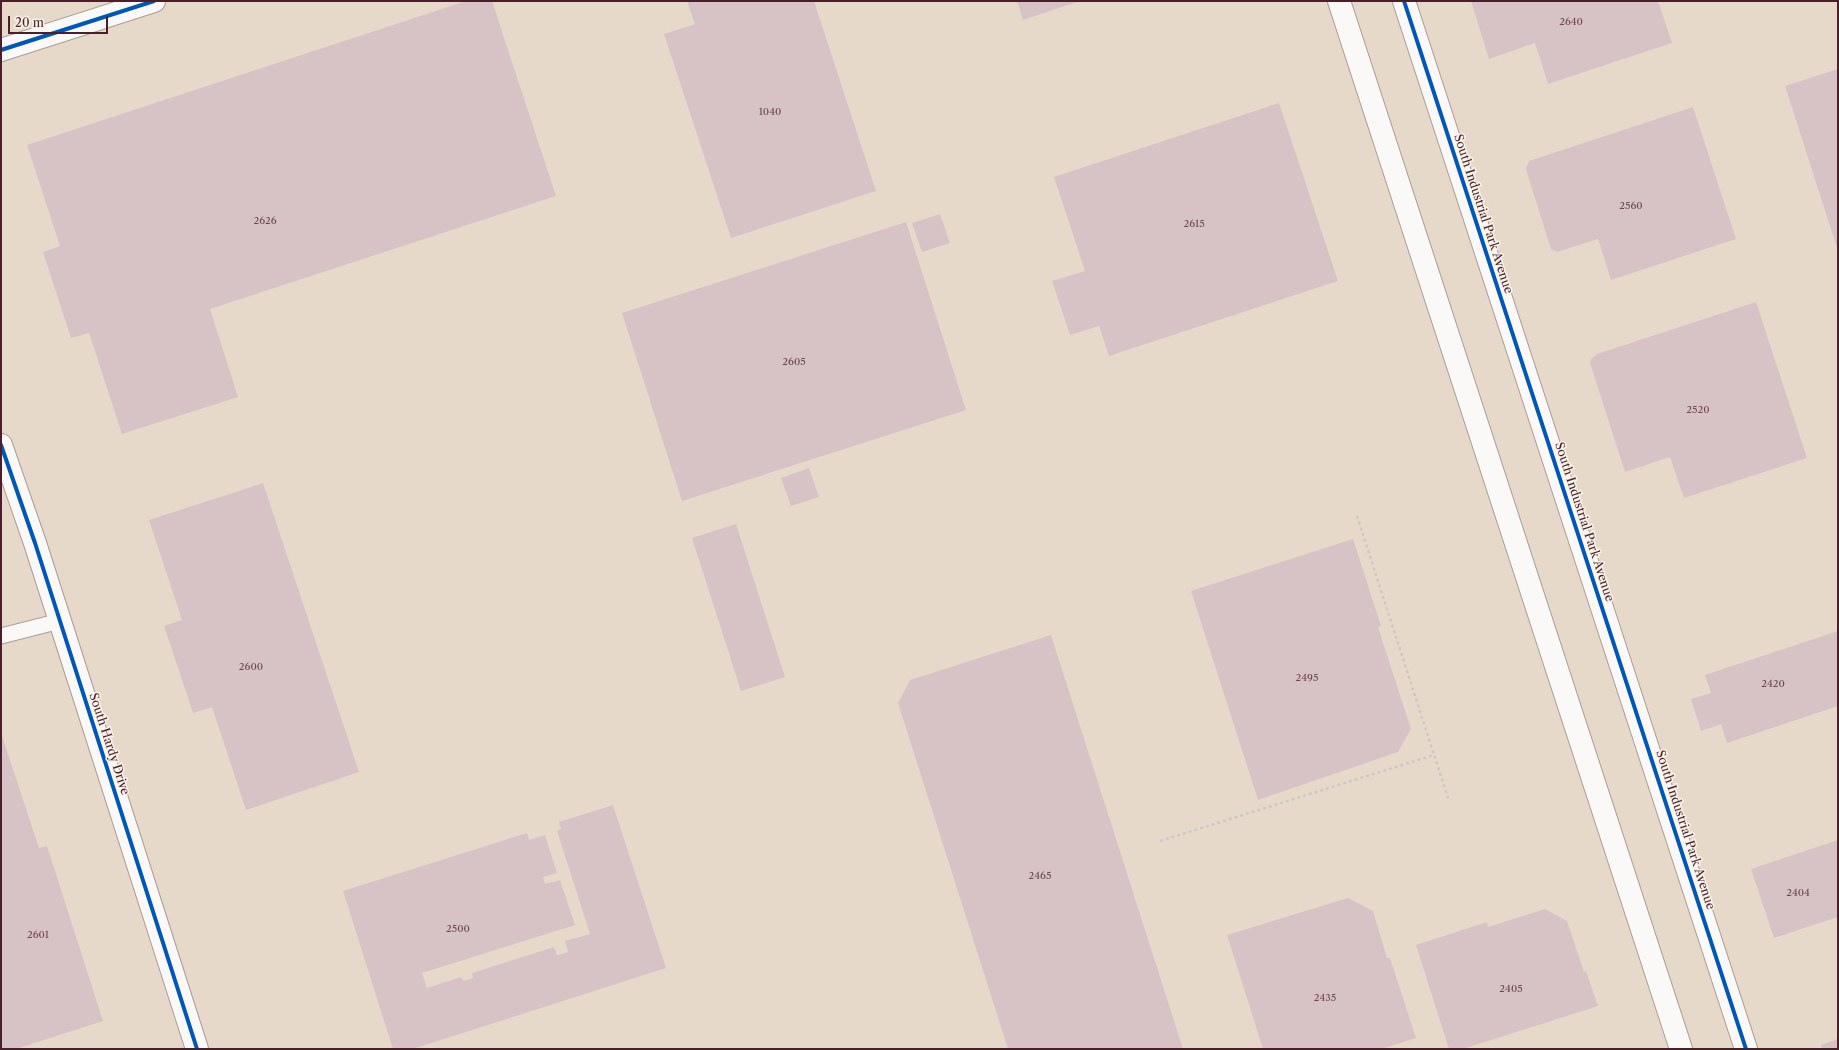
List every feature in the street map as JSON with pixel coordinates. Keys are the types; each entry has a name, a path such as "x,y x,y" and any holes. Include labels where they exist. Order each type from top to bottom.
{"street":[{"path":"1,50 154,1"},
{"path":"1339,1 1681,1049"},
{"name":"South Industrial Park Avenue","path":"1404,1 1746,1049"},
{"name":"South Hardy Drive","path":"1,445 60,621 198,1049"}],"lane":[{"path":"1,636 60,621"}],"path":[{"path":"1357,516 1448,798"},
{"path":"1160,842 1434,755"}],"building":[{"path":"466,1 492,1 556,196 210,309 238,397 122,434 89,333 71,338 43,252 60,246 27,145"},
{"path":"687,1 814,1 876,191 731,238 664,34 695,24"},
{"path":"1017,1 1080,1 1023,20"},
{"path":"1471,1 1658,1 1672,43 1548,84 1535,43 1489,59"},
{"path":"1838,69 1838,251 1785,86"},
{"path":"1279,103 1338,281 1109,356 1099,326 1070,335 1052,281 1085,271 1054,177"},
{"path":"1693,107 1736,239 1611,280 1598,239 1557,252 1551,249 1527,173 1526,168 1529,161"},
{"path":"940,214 950,243 922,252 912,223"},
{"path":"906,222 966,410 682,501 622,313"},
{"path":"1756,302 1807,458 1684,498 1670,457 1625,472 1590,363 1591,359 1597,354"},
{"path":"809,468 819,497 791,506 781,478"},
{"path":"263,483 359,772 246,810 212,707 193,713 164,626 182,620 149,520"},
{"path":"736,524 785,677 741,691 692,538"},
{"path":"1353,539 1381,626 1378,627 1411,729 1398,752 1258,800 1191,591"},
{"path":"1838,631 1838,706 1727,743 1721,724 1701,731 1691,699 1711,693 1705,675"},
{"path":"1051,635 1183,1049 1008,1049 898,703 910,680"},
{"path":"1,733 39,848 47,846 103,1021 16,1049 1,1049"},
{"path":"613,805 666,968 413,1049 393,1049 343,891 527,833 529,840 545,835 557,873 543,877 545,884 560,880 575,925 422,973 427,988 461,977 463,981 473,978 472,973 554,947 557,955 568,952 565,941 590,934 557,831 561,829 559,822"},
{"path":"1838,840 1838,917 1774,938 1751,869"},
{"path":"1348,898 1373,911 1387,958 1390,958 1416,1038 1382,1049 1263,1049 1227,935"},
{"path":"1545,909 1567,921 1584,972 1586,971 1598,1006 1463,1049 1449,1049 1416,945 1487,922 1488,927"},
{"path":"1838,1039 1838,1049 1822,1049 1821,1045"}],"cycle path":[{"path":"1,50 154,1"},
{"path":"1404,1 1746,1049"},
{"path":"1,445 35,543 197,1049"}]}
